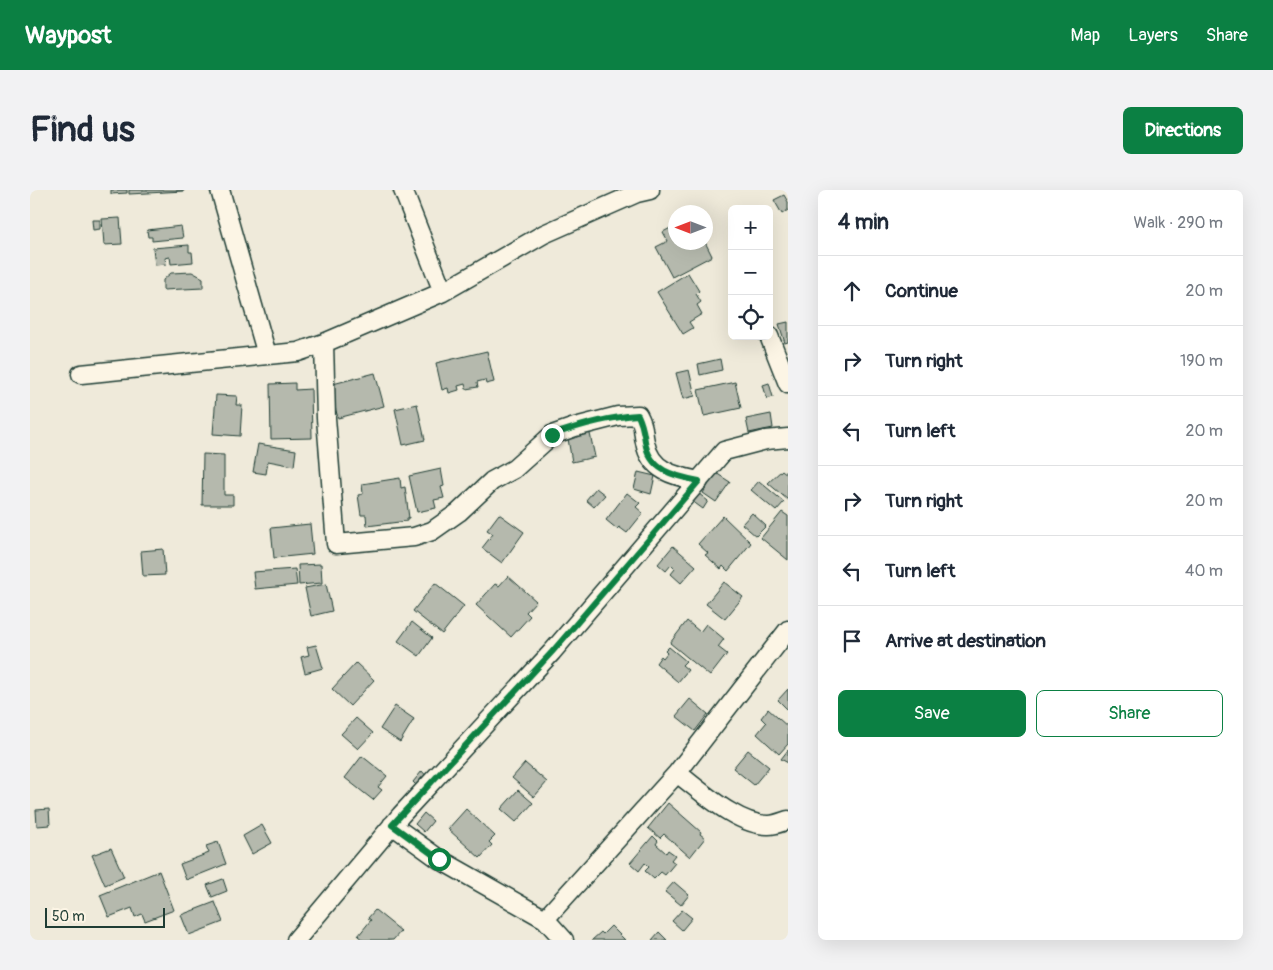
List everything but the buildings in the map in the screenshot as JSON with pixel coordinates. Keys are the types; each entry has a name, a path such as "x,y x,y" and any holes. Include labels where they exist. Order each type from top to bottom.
{"street":[{"path":"220,190 267,355"},
{"path":"403,190 442,292"},
{"path":"80,374 298,352 324,343 442,292 544,234 641,191"},
{"path":"771,340 788,384"},
{"path":"324,343 326,418 336,544 414,537 432,531 459,512 492,481 514,469 552,435 618,416 638,415 644,427 645,442 654,464 672,475 699,481"},
{"path":"296,940 392,825 552,652 724,451 766,440 788,438"},
{"path":"545,919 677,773 787,635"},
{"path":"677,773 713,800 753,823 770,825 788,820"},
{"path":"392,825 439,859 545,919 564,940"}],"route":[{"path":"439,859 392,825 552,652 699,481 672,475 654,464 645,442 644,427 638,415 618,416 552,435"}]}
